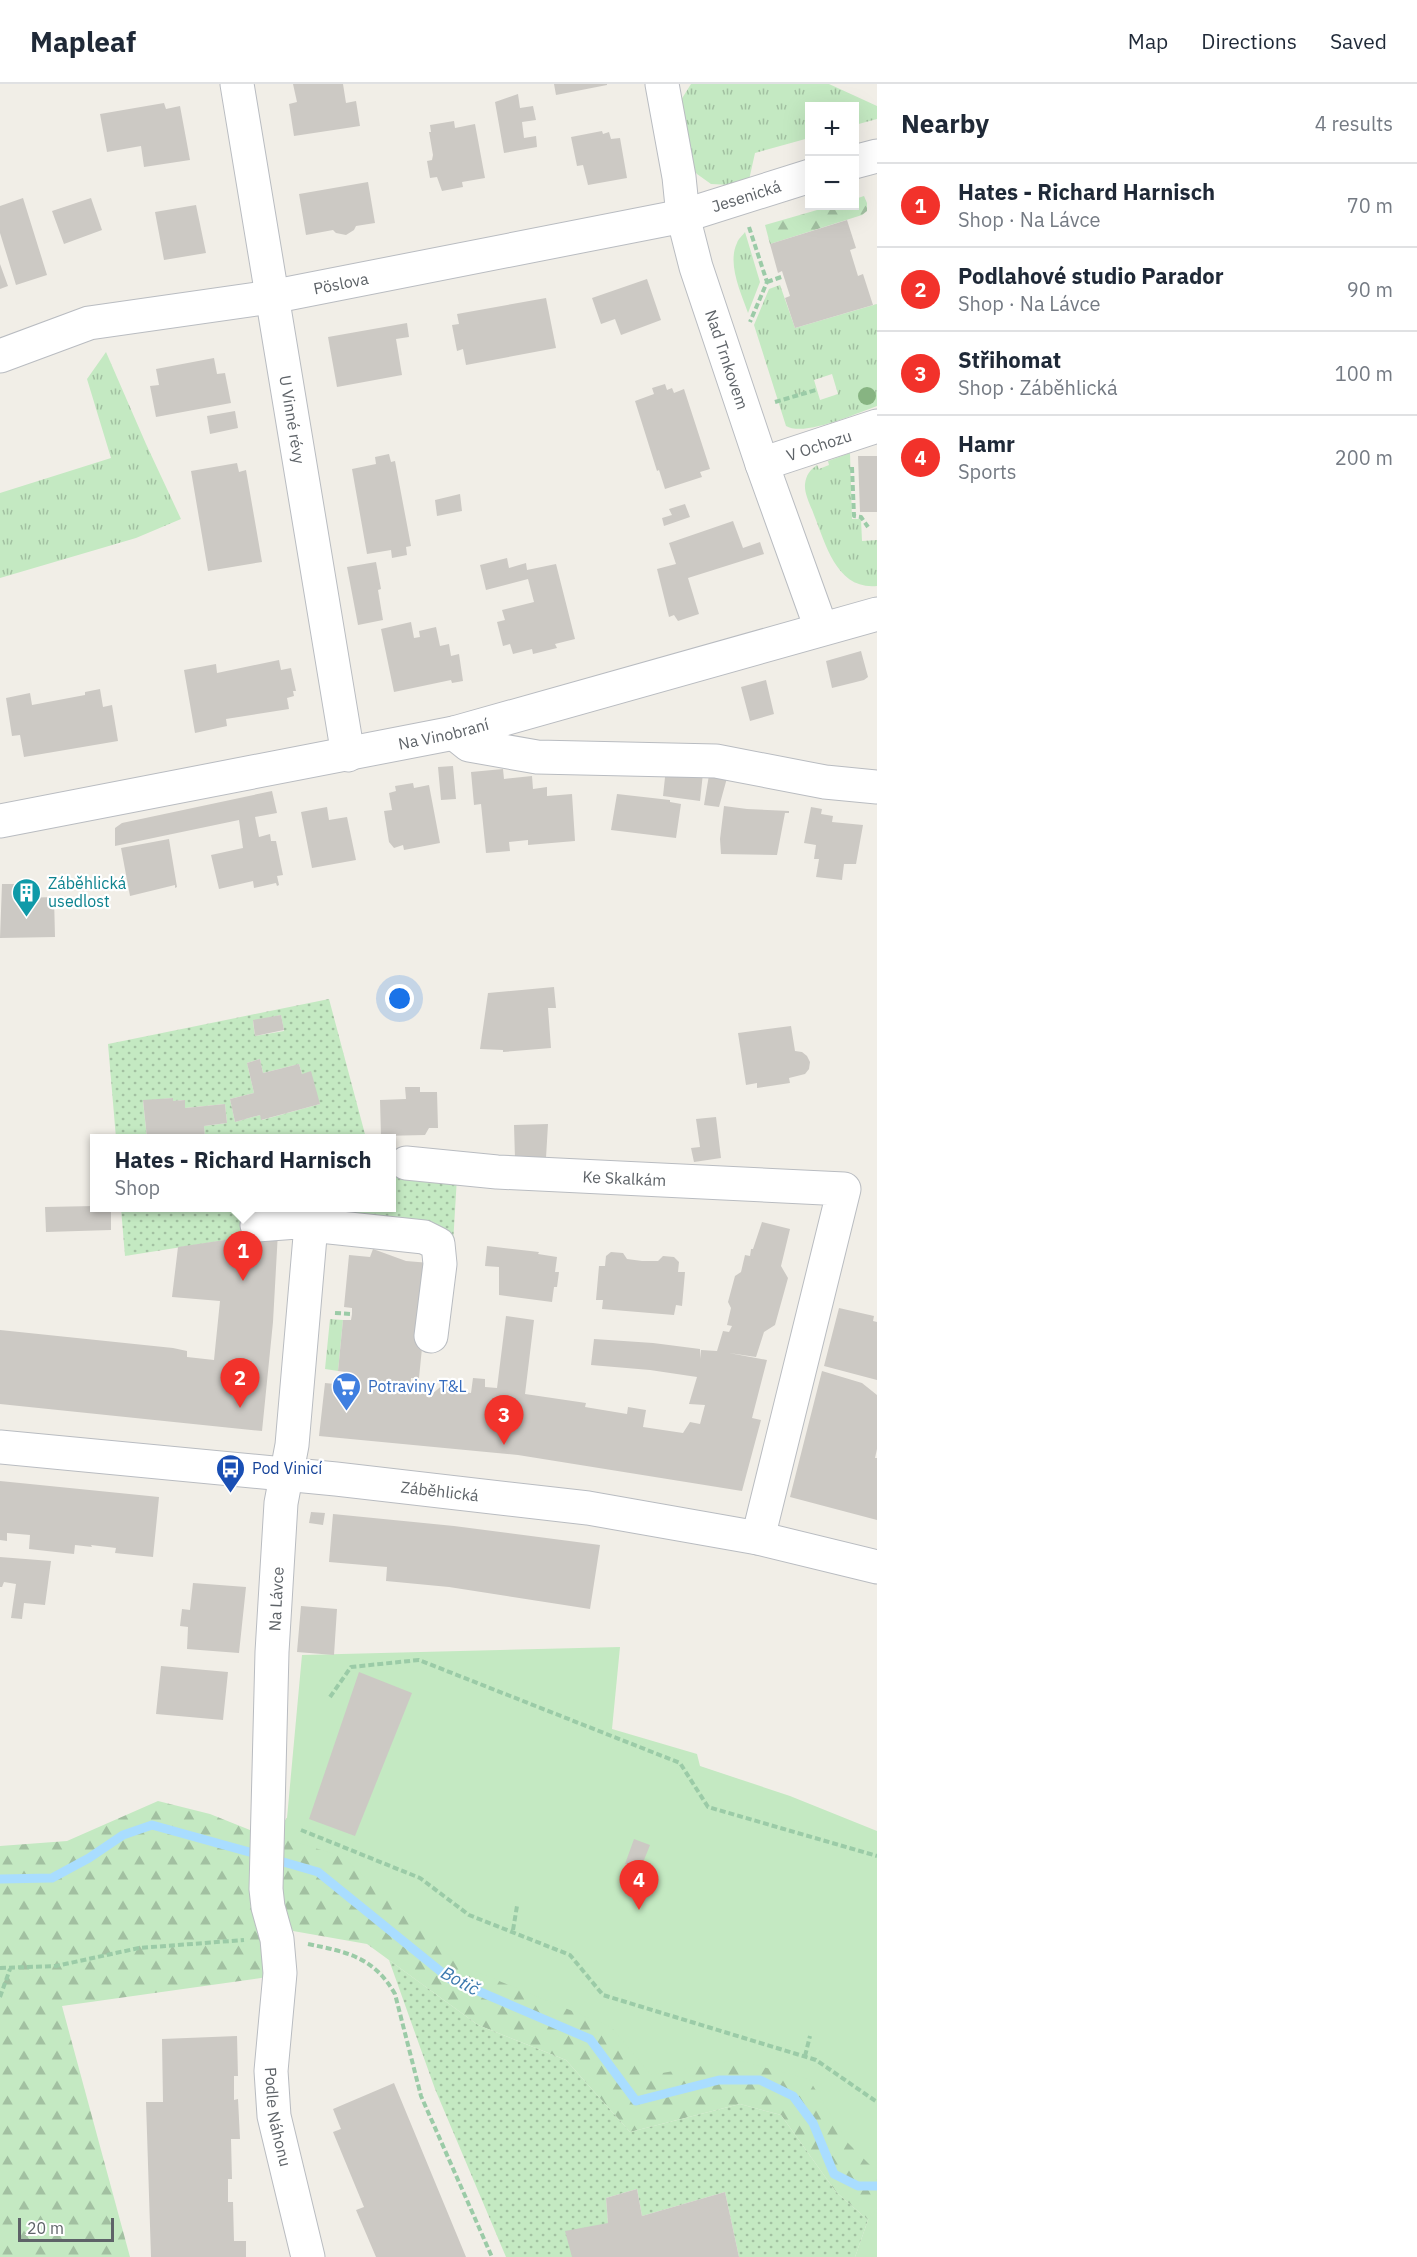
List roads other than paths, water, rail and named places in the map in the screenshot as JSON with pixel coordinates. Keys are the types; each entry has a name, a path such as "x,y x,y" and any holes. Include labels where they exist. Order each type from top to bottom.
{"street":[{"name":"U Vinné révy","path":"237,84 348,755"},
{"name":"Nad Trnkovem","path":"662,84 679,177 683,216 696,267 762,464 821,628"},
{"path":"859,161 877,156"},
{"name":"Jesenická","path":"683,216 805,178"},
{"name":"Pöslova","path":"0,356 89,323 271,297 683,216"},
{"name":"V Ochozu","path":"762,464 877,426"},
{"name":"Na Vinobraní","path":"0,821 454,733 877,614"},
{"path":"454,733 469,745 537,757 716,761 825,782 877,788"},
{"name":"Ke Skalkám","path":"406,1163 497,1172 844,1189 758,1538"},
{"path":"257,1225 297,1222 424,1237 438,1244 440,1264 431,1336"},
{"name":"Na Lávce","path":"280,1973 288,1941 267,1906 266,1888 272,1653 280,1515 287,1474 311,1225"},
{"name":"Záběhlická","path":"0,1447 287,1474 588,1508 758,1538 877,1567"},
{"name":"Podle Náhonu","path":"280,1973 271,2071 273,2116 308,2257"}],"waterway":[{"name":"Botič","path":"0,1879 52,1878 89,1858 123,1835 152,1825 260,1855"},
{"name":"Botič","path":"273,1859 318,1872 450,1979 590,2039 636,2101 719,2080 760,2080 793,2096 813,2123 834,2174 858,2186 877,2186"}],"place":[{"name":"Záběhlická usedlost","path":"27,918"},
{"name":"Hates - Richard Harnisch","path":"243,1281"},
{"name":"Podlahové studio Parador","path":"240,1408"},
{"name":"Potraviny T&L","path":"347,1412"},
{"name":"Střihomat","path":"504,1445"},
{"name":"Pod Vinicí","path":"231,1494"},
{"name":"Hamr","path":"639,1910"}]}
